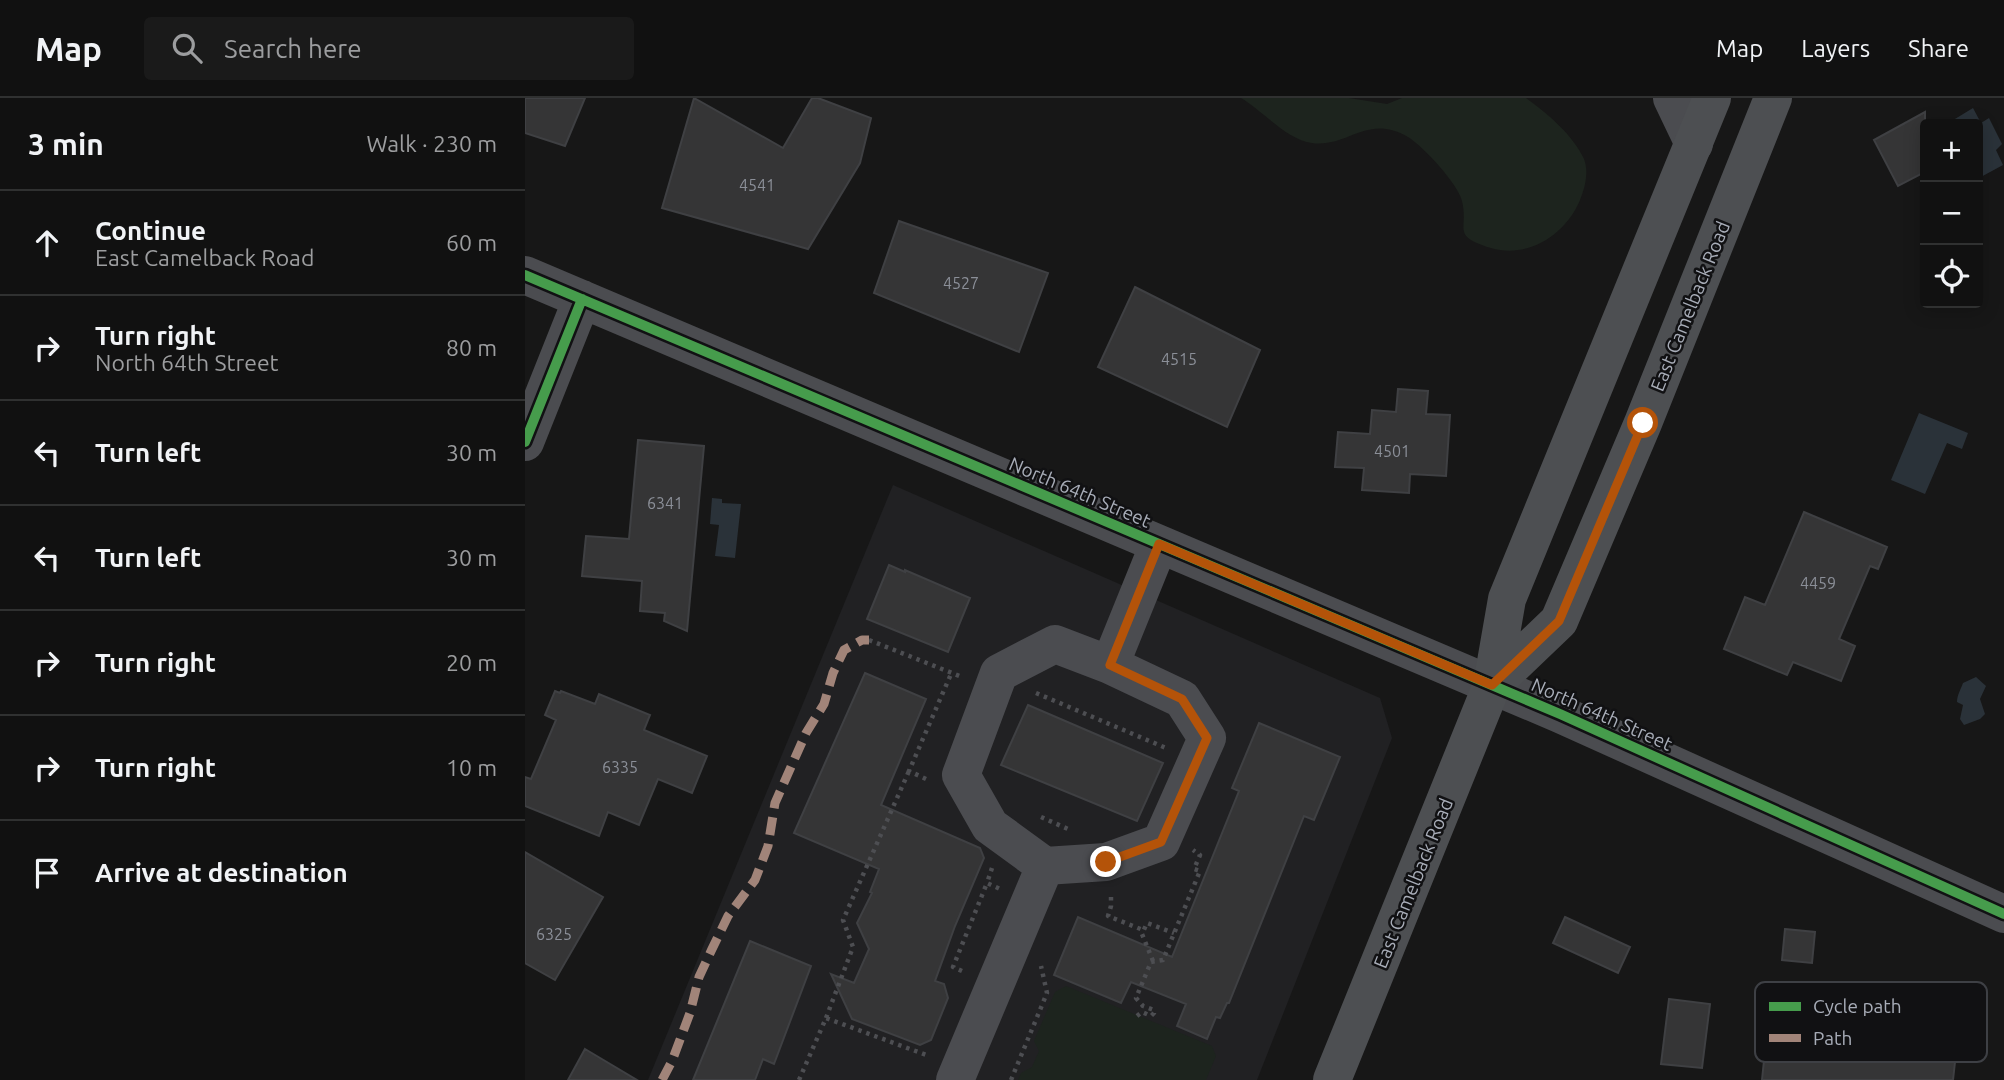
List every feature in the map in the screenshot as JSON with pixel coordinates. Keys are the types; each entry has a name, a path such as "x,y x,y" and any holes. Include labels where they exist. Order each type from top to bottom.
{"main road":[{"name":"East Camelback Road","path":"1332,1080 1492,685 1507,599 1712,98"},
{"name":"East Camelback Road","path":"1492,685 1559,621 1643,423 1773,98"},
{"path":"1694,144 1747,164"}],"street":[{"path":"1672,98 1694,144"},
{"name":"North 64th Street","path":"525,275 1492,685 2004,914"},
{"path":"525,442 582,299"},
{"path":"1110,665 1159,544"},
{"path":"1055,644 1110,665 1182,699 1207,738 1161,842 1106,862 1045,866 990,826 961,775 999,673 1055,644"},
{"path":"944,1069 1045,866"}],"path":[{"path":"869,640 963,677"},
{"path":"1033,692 1171,750"},
{"path":"799,1080 853,947 843,920 909,771"},
{"path":"1039,816 1075,832"},
{"path":"1137,1016 1142,1012 1151,1016 1154,1013 1154,1010 1143,1006 1136,998 1151,962 1163,960 1200,871 1194,869 1200,855 1195,853 1191,846"},
{"path":"1108,890 1111,906 1108,916 1143,930"},
{"path":"1153,961 1142,934 1147,923 1174,933"},
{"path":"1011,1080 1047,993 1040,961"},
{"path":"825,1018 944,1069"}],"shaded area":[{"path":"1241,98 1349,98 1387,104 1402,98 1526,98 1559,125 1573,141 1584,159 1586,180 1574,212 1556,233 1545,241 1519,250 1491,248 1466,235 1462,201 1454,185 1422,148 1408,137 1381,129 1325,143 1303,141 1284,131"},
{"path":"1973,108 1979,119 1955,119"},
{"path":"1989,118 2002,144 1996,150 2003,165 1983,176 1983,122"},
{"path":"1919,413 1968,433 1962,449 1947,443 1925,494 1891,480"},
{"path":"893,485 1380,698 1392,738 1257,1080 648,1080"},
{"path":"712,498 722,499 722,503 741,504 735,558 715,556 719,525 710,524"},
{"path":"1976,677 1986,686 1980,699 1985,714 1980,719 1964,725 1960,719 1963,705 1957,702 1958,697 1963,683"},
{"path":"1066,986 1212,1046 1216,1056 1206,1080 1018,1080 1021,1073 1032,1067 1039,1051 1034,1041 1055,992"}],"building":[{"path":"525,98 585,98 565,146 525,133"},
{"path":"694,98 783,148 812,98 871,118 860,163 808,249 662,208"},
{"path":"1925,112 1925,119 1920,119 1920,175 1898,186 1874,140"},
{"path":"899,221 1048,273 1019,352 874,293"},
{"path":"1135,287 1260,350 1227,427 1098,367"},
{"path":"1398,389 1428,391 1426,414 1450,415 1446,476 1410,474 1409,493 1362,490 1364,468 1335,467 1338,432 1370,434 1372,410 1396,412"},
{"path":"638,440 704,446 687,631 664,621 665,613 640,611 642,581 582,576 586,536 629,539"},
{"path":"1804,512 1887,547 1878,569 1870,566 1839,639 1855,646 1841,681 1793,662 1787,675 1724,649 1745,597 1765,605"},
{"path":"889,565 970,598 948,652 867,619"},
{"path":"865,673 926,699 881,805 980,848 984,858 935,981 944,984 948,998 931,1040 920,1045 852,1019 831,974 854,983 869,949 857,923 872,893 870,892 879,869 794,833"},
{"path":"555,691 595,704 599,694 650,715 644,730 707,756 692,793 658,779 639,825 608,812 599,836 525,806 525,777 531,779 556,720 545,715"},
{"path":"1028,705 1163,763 1137,821 1001,765"},
{"path":"1259,723 1340,757 1314,820 1304,816 1229,1003 1220,1018 1216,1017 1207,1039 1177,1026 1186,1004 1131,982 1121,1003 1054,975 1078,917 1172,957 1239,791 1232,788"},
{"path":"525,852 603,897 555,980 525,963"},
{"path":"1565,917 1630,947 1618,973 1553,943"},
{"path":"1785,929 1815,932 1812,963 1782,960"},
{"path":"750,941 811,966 774,1064 763,1059 755,1080 693,1080"},
{"path":"1669,999 1710,1004 1702,1068 1661,1064"},
{"path":"585,1049 637,1080 568,1080"},
{"path":"1764,1062 1955,1062 1953,1080 1762,1080"}],"marked path":[{"path":"662,1080 672,1061 690,1013 699,977 712,949 728,916 755,880 768,846 775,803 806,733 824,704 833,673 844,650 862,640 869,640"}],"cycle path":[{"path":"525,275 1560,714 2004,914"},
{"path":"525,442 582,299"}],"route":[{"path":"1106,862 1161,842 1207,738 1182,699 1110,665 1159,544 1492,685 1559,621 1643,423"}]}
